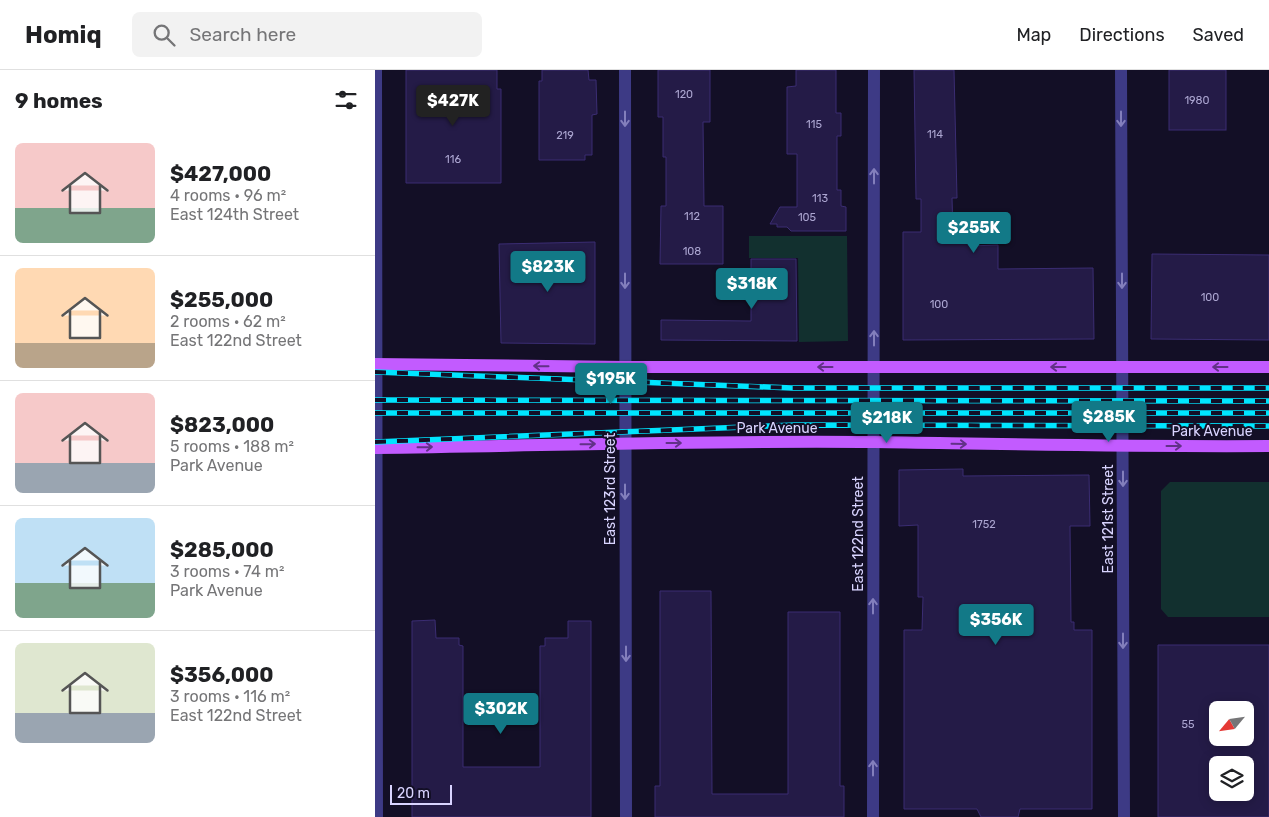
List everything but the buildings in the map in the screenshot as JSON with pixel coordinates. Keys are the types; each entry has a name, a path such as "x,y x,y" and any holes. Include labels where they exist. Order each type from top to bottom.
{"main road":[{"path":"376,364 1269,367"},
{"name":"Park Avenue","path":"376,448 625,443 874,442 1269,446"}],"street":[{"path":"376,70 377,817"},
{"name":"East 123rd Street","path":"625,70 626,817"},
{"name":"East 122nd Street","path":"873,817 874,70"},
{"name":"East 121st Street","path":"1121,70 1123,817"}],"green space":[{"path":"749,236 847,236 848,341 799,342 798,258 749,258"},
{"path":"1170,482 1269,482 1269,617 1168,617 1161,609 1161,491"}],"railway":[{"path":"375,372 792,388 1269,388"},
{"path":"375,400 1269,401"},
{"path":"375,413 1269,413"},
{"path":"375,442 795,425 1269,426"}]}
